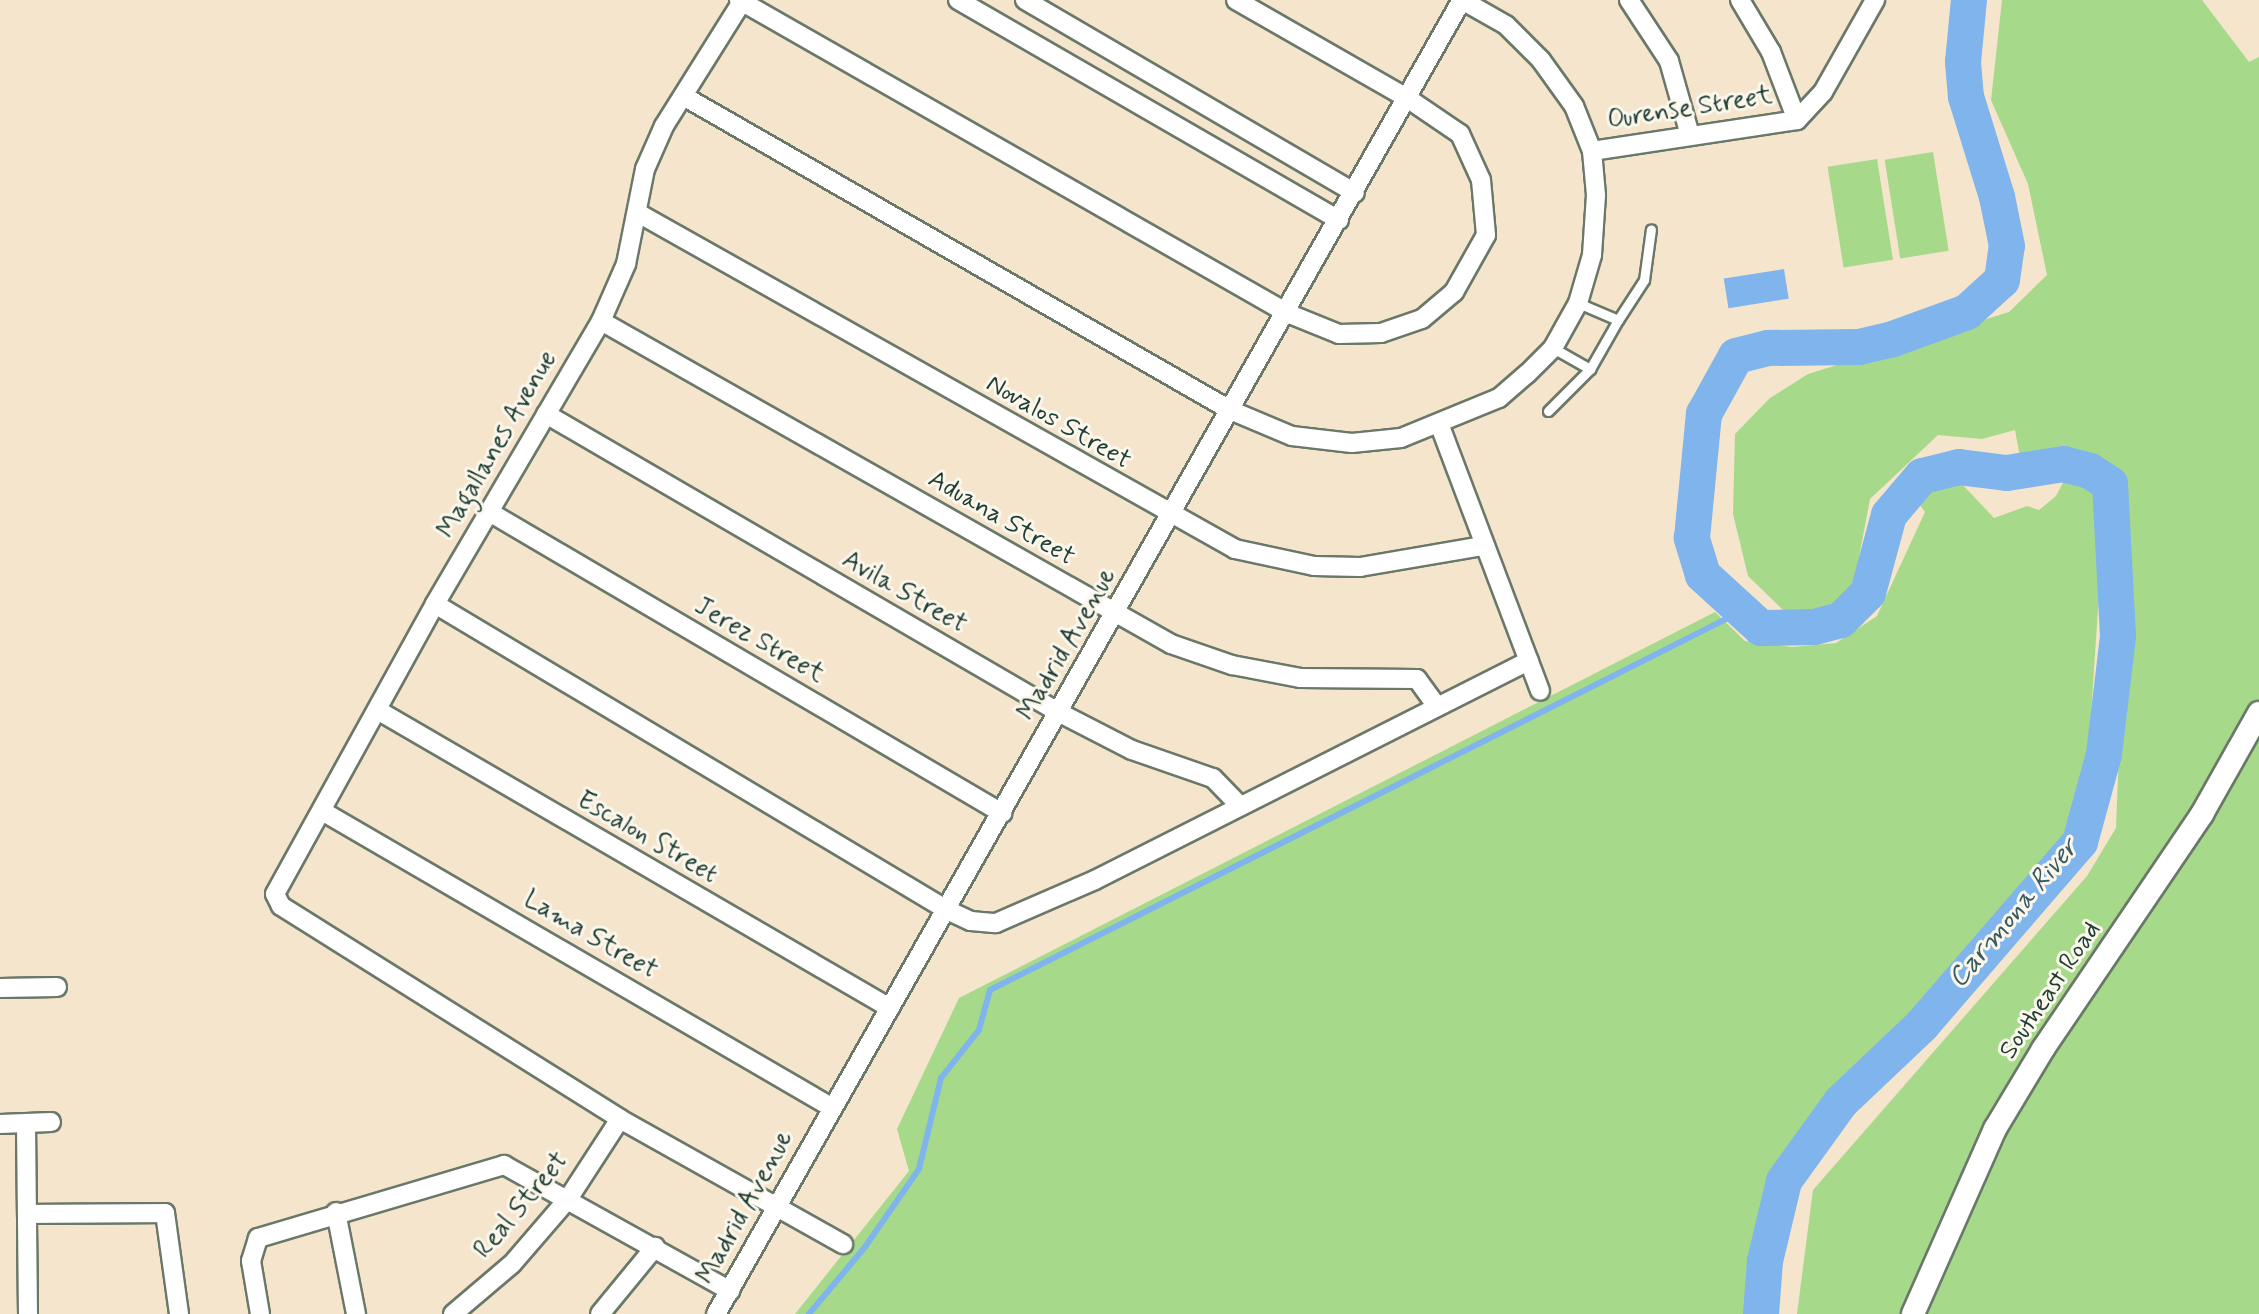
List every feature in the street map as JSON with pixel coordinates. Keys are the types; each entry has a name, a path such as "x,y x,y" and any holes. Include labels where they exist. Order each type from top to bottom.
{"street":[{"path":"958,0 1129,94 1339,220"},
{"path":"1025,0 1355,193"},
{"path":"741,2 1287,313 1339,334 1381,333 1422,319 1454,292 1486,235 1481,180 1460,134 1407,98 1236,0"},
{"path":"685,97 1230,410 1292,436 1352,443 1401,438 1440,426 1499,398 1553,348 1578,303 1592,255 1596,195 1592,151 1574,106 1541,60 1506,25 1462,0"},
{"name":"Madrid Avenue","path":"716,1314 831,1107 1116,615 1462,0"},
{"path":"1629,0 1669,61 1690,135"},
{"path":"1740,0 1771,52 1797,120"},
{"name":"Magallanes Avenue","path":"620,1119 281,906 275,894 280,880 379,711 435,604 601,321 626,264 645,169 741,2"},
{"name":"Ourense Street","path":"1592,151 1797,120 1823,92 1866,5"},
{"path":"1129,94 1142,70"},
{"name":"Novalos Street","path":"638,213 1171,517 1235,549 1314,566 1405,563 1483,546"},
{"name":"Aduana Street","path":"601,321 1171,644 1232,665 1300,678 1417,679 1436,705"},
{"name":"Avila Street","path":"546,414 1058,712 1132,750 1213,778 1239,805"},
{"path":"1440,426 1540,691"},
{"name":"Jerez Street","path":"491,513 1002,813"},
{"path":"435,604 947,910 971,921 996,923 1032,910 1529,661"},
{"name":"Escalon Street","path":"379,711 890,1008"},
{"name":"Southeast Road","path":"1913,1314 1995,1129 2043,1049 2194,826 2259,713"},
{"name":"Lama Street","path":"322,811 831,1107"},
{"path":"0,988 57,987"},
{"path":"620,1119 843,1244"},
{"name":"Real Street","path":"453,1314 512,1264 568,1199 620,1119"},
{"path":"0,1124 51,1122"},
{"path":"26,1124 28,1314"},
{"path":"260,1314 251,1261 258,1238 336,1212 504,1165 730,1291"},
{"path":"336,1212 356,1314"},
{"path":"29,1214 165,1213 179,1314"},
{"path":"600,1314 655,1247"}],"lane":[{"path":"1548,411 1590,369 1644,280 1651,229"},
{"path":"1578,303 1618,320"},
{"path":"1553,348 1590,369"}],"green space":[{"path":"2002,0 2202,0 2249,62 2259,57 2259,1314 1797,1314 1813,1190 2087,876 2116,828 2125,600 2122,479 2058,451 2020,457 2015,430 1982,439 1938,435 1870,499 1853,589 1826,609 1784,611 1748,576 1733,514 1735,434 1770,398 1808,374 2009,312 2047,275 2028,184 1991,100"},
{"path":"1933,152 1949,251 1900,258 1885,160"},
{"path":"1877,159 1893,260 1844,268 1828,167"},
{"path":"2068,473 2106,490 2087,774 2059,845 1931,992 1841,1080 1781,1162 1755,1250 1750,1314 795,1314 909,1171 897,1129 959,998 1715,612 1745,641 1792,647 1836,643 1877,616 1925,512 1917,501 1924,494 1961,483 1994,518 2027,506 2039,510 2056,496"}],"water":[{"path":"1784,269 1789,299 1728,308 1724,279"}],"waterway":[{"name":"Carmona River","path":"1761,1314 1765,1261 1784,1181 1841,1102 1922,1025 2080,842 2104,754 2118,636 2110,484 2090,471 2064,464 2007,473 1959,467 1922,476 1889,515 1868,593 1841,620 1815,627 1761,628 1703,575 1692,538 1704,414 1736,356 1767,348 1859,347 1893,339 1967,312 2002,280 2007,246 1997,197 1966,97 1963,62 1969,0"},
{"path":"809,1314 865,1247 919,1169 941,1078 979,1030 990,990 1740,612"}]}
